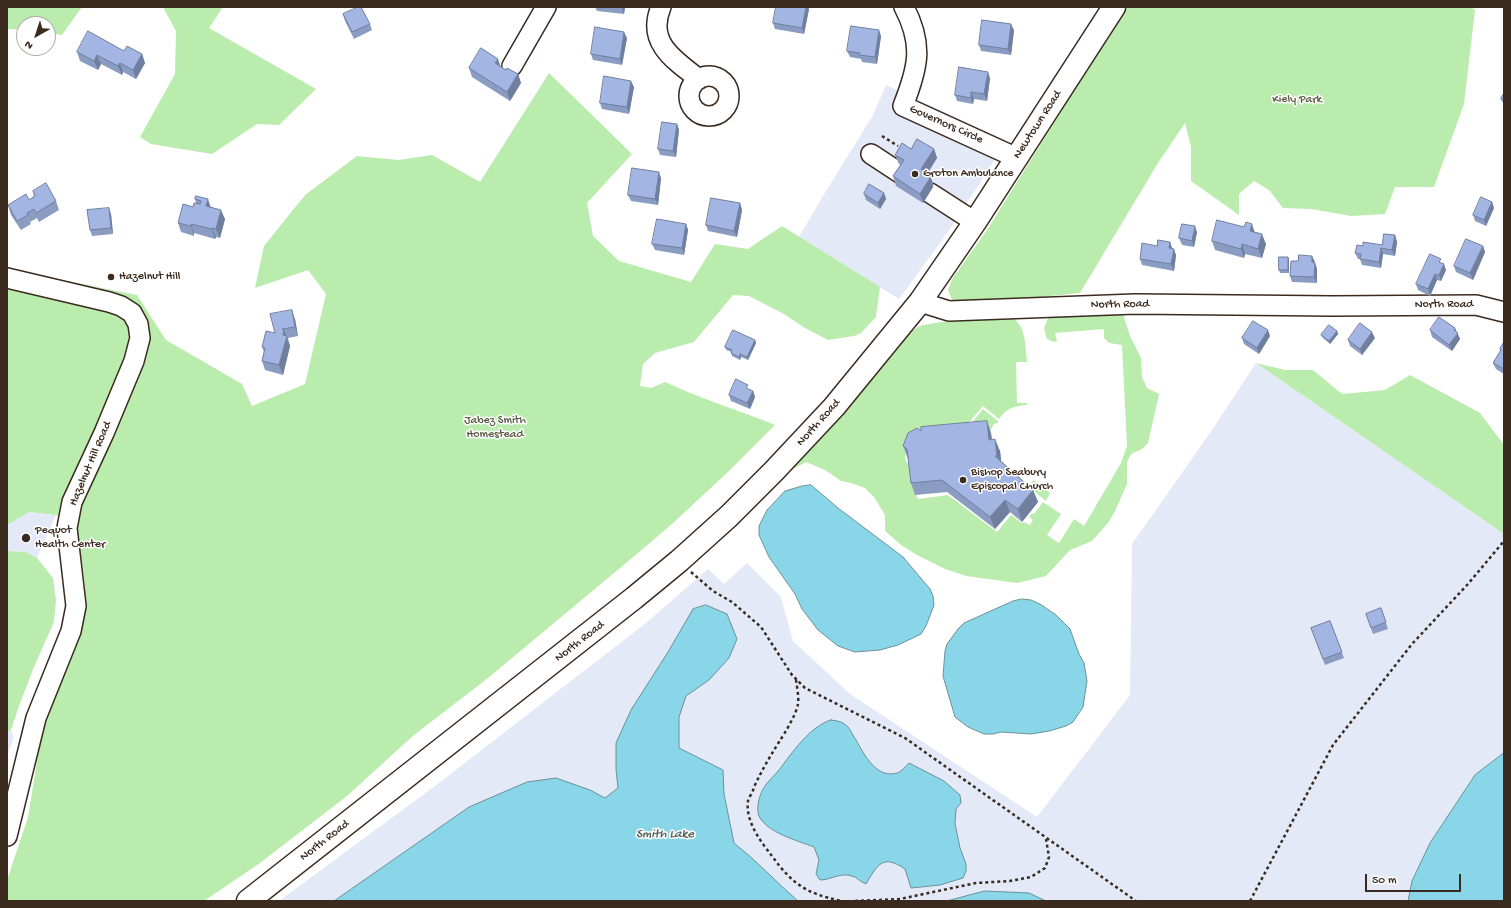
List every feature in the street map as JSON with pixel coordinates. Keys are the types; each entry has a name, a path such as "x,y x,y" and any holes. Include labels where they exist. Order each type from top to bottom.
{"main road":[{"name":"Newtown Road","path":"920,302 973,225 1114,7"},
{"name":"North Road","path":"248,901 589,635 679,561 729,516 799,445 834,407 920,302"}],"street":[{"path":"512,66 546,7"},
{"path":"661,7 656,25 658,36 663,47 670,55 699,79"},
{"name":"Governors Circle","path":"904,7 913,27 917,41 917,61 911,86 903,106 1017,158"},
{"path":"869,157 901,178"},
{"path":"928,196 973,225"},
{"name":"Hazelnut Hill Road","path":"7,278 121,306 132,313 138,324 140,338 134,361 104,433 72,502 67,528 76,606 70,631 36,718 7,836"},
{"name":"North Road","path":"920,302 950,311 1135,304 1332,306 1476,305 1504,312"}],"path":[{"path":"882,136 898,146"},
{"path":"1250,901 1333,745 1412,644 1468,584 1504,541"},
{"path":"679,561 713,592 732,602 761,626 779,656 796,679 805,688 905,738 1136,901"},
{"path":"796,679 798,704 786,731 764,765 748,801 749,815 754,830 763,845 794,881 808,891 822,897 841,901"},
{"path":"855,901 900,899 976,883 1010,882 1031,877 1045,868 1049,857 1046,838"}],"shaded area":[{"path":"886,85 1007,141 950,229 899,299 799,237 873,115"},
{"path":"1256,363 1504,534 1504,901 279,901 435,786 646,623 708,569 724,584 747,563 781,597 793,641 850,694 1037,817 1130,695 1132,544 1212,430"},
{"name":"Pequot Health Center","path":"29,512 56,515 37,558 26,552 10,551 7,553 7,525"},
{"path":"11,730 14,738 9,750 7,761 7,732"}],"green space":[{"path":"8,7 82,7 62,35 56,34 56,16 16,16 16,30 8,29"},
{"path":"163,7 223,7 209,28 316,89 279,125 257,124 212,154 151,144 140,137 175,74 176,31"},
{"name":"Kiely Park","path":"1117,7 1471,7 1475,10 1464,104 1434,187 1395,187 1385,214 1351,216 1311,209 1283,208 1269,190 1254,181 1239,194 1239,215 1191,181 1191,147 1185,123 1158,163 1080,293 963,305 953,302 948,290 952,279 987,230 1066,104 1060,99"},
{"name":"Jabez Smith Homestead","path":"549,73 632,154 587,203 593,236 619,261 691,282 715,244 748,249 782,226 880,287 876,317 861,333 854,336 828,340 805,328 784,314 749,296 733,295 694,342 655,353 643,364 640,386 651,388 665,382 692,394 775,425 729,471 672,524 488,678 414,735 347,796 260,863 204,901 7,901 7,880 28,817 42,730 74,648 86,605 84,576 78,537 56,515 29,512 7,525 7,269 137,295 166,340 242,384 252,406 305,384 326,294 308,270 255,288 264,246 305,195 357,156 399,160 432,155 480,182"},
{"path":"1103,313 1123,314 1130,336 1141,358 1142,377 1147,388 1159,394 1148,443 1142,449 1131,454 1127,462 1127,484 1108,523 1092,541 1070,550 1046,576 1017,583 966,576 945,569 901,545 885,531 885,515 874,497 865,488 841,481 825,470 806,462 789,471 846,409 905,338 916,328 927,324 951,321 995,317 1013,318 1023,331 1027,360 1027,362 1016,362 1017,403 1027,403 1027,405 1011,408 999,419 983,406 960,433 906,452 905,459 911,469 917,498 948,495 997,532 1011,515 1022,523 1024,522 1030,525 1033,520 1029,517 1032,513 1034,514 1043,502 1061,514 1047,535 1059,543 1074,519 1084,526 1121,463 1127,446 1122,345 1109,343 1104,338 1104,329 1055,333 1057,341 1054,342 1047,339 1044,328 1048,318 1050,317"},
{"path":"1256,363 1285,370 1313,370 1342,394 1385,390 1410,375 1480,413 1504,445 1504,534"},
{"path":"983,409 998,421 998,423 994,424 990,431 962,435"},
{"path":"1033,480 1050,493 1046,501 1029,487"},
{"path":"9,551 26,552 37,558 53,578 56,600 54,622 34,667 11,730 7,732 7,553"}],"water":[{"path":"811,485 838,508 903,557 930,589 933,596 934,605 926,626 921,634 898,645 880,650 855,652 838,646 818,630 802,609 795,594 769,557 759,535 759,526 767,510 785,491"},
{"path":"1022,599 1031,600 1040,604 1056,615 1070,629 1084,663 1087,681 1083,707 1073,722 1066,726 1049,731 1031,734 1001,732 984,734 968,727 955,717 943,676 945,651 947,644 964,623 1013,601"},
{"name":"Smith Lake","path":"706,605 727,614 737,639 729,658 709,680 686,696 679,717 679,748 723,770 724,794 734,843 798,901 334,901 469,807 527,782 556,778 590,790 605,798 618,788 616,743 631,710 693,609"},
{"path":"831,720 841,722 848,727 867,758 877,769 890,774 897,773 909,763 944,781 960,795 961,803 956,809 955,824 960,848 966,864 966,871 963,878 940,885 911,888 905,869 891,862 886,862 882,863 874,871 866,884 848,875 820,880 816,874 819,860 814,847 791,839 768,827 763,822 758,813 758,802 765,786 809,734 823,723"},
{"path":"1504,753 1504,901 1408,901 1412,881 1430,843 1475,775"},
{"path":"985,891 1029,893 1046,901 947,901"}],"building":[{"path":"361,7 370,24 352,32 343,14"},
{"path":"776,7 806,7 802,28 773,23"},
{"path":"982,20 1011,24 1008,49 979,45"},
{"path":"851,26 879,30 875,57 859,55 860,53 847,51"},
{"path":"595,27 624,32 620,59 591,54"},
{"path":"88,31 124,51 127,46 142,54 133,70 120,63 118,66 97,55 94,61 77,52"},
{"path":"481,48 498,59 495,63 506,70 507,68 518,74 507,92 469,68"},
{"path":"959,67 988,72 984,94 971,92 971,98 955,95"},
{"path":"604,76 631,81 627,107 600,103"},
{"path":"1504,93 1504,100 1501,99"},
{"path":"662,122 677,124 673,151 658,149"},
{"name":"Groton Ambulance","path":"917,139 934,149 921,169 930,175 930,178 920,194 893,176 904,160 895,155 902,143 911,149"},
{"path":"632,168 659,172 655,199 628,195"},
{"path":"46,183 56,201 36,213 34,209 27,213 28,215 17,221 8,205 26,194 29,200 35,196 33,191"},
{"path":"869,184 884,193 878,203 864,194"},
{"path":"196,196 208,199 206,206 221,210 216,229 178,223 183,204 193,207 194,203 200,204 201,201 195,199"},
{"path":"1481,197 1492,202 1484,220 1473,215"},
{"path":"711,198 740,203 734,231 706,225"},
{"path":"109,208 111,228 90,230 87,210"},
{"path":"657,219 686,224 682,248 652,244"},
{"path":"1217,220 1244,227 1246,222 1252,224 1250,231 1262,234 1258,249 1242,244 1241,249 1212,241"},
{"path":"1182,224 1195,226 1192,241 1179,238"},
{"path":"1384,234 1395,235 1392,250 1381,248 1379,262 1360,259 1361,254 1355,253 1357,245 1363,246 1363,242 1382,245"},
{"path":"1466,239 1483,246 1470,273 1454,266"},
{"path":"1158,240 1170,242 1169,248 1174,249 1171,264 1140,259 1142,243 1157,246"},
{"path":"1430,254 1441,259 1439,262 1444,264 1439,275 1435,274 1428,289 1416,284"},
{"path":"1299,255 1312,256 1312,262 1315,263 1314,277 1290,276 1291,261 1298,261"},
{"path":"1279,257 1288,257 1288,270 1279,270"},
{"path":"292,310 295,327 282,329 284,330 283,335 287,336 279,365 262,361 265,348 262,347 266,331 275,333 270,314"},
{"path":"1439,317 1455,328 1454,330 1458,333 1449,345 1430,330"},
{"path":"1253,321 1268,330 1257,348 1242,338"},
{"path":"1360,323 1372,332 1360,349 1348,340"},
{"path":"1329,325 1337,331 1329,341 1321,335"},
{"path":"733,330 755,340 747,357 740,354 739,357 731,353 732,350 725,347"},
{"path":"1504,342 1504,369 1493,363"},
{"path":"736,379 748,385 746,388 753,391 747,403 729,395"},
{"name":"Bishop Seabury Episcopal Church","path":"987,421 989,440 995,439 997,456 995,456 1033,490 1018,509 1005,500 990,517 942,480 911,483 907,449 903,446 908,433 917,428 921,431 921,427"},
{"path":"1381,608 1386,622 1371,628 1366,614"},
{"path":"1330,621 1342,652 1323,659 1311,628"}],"place":[{"name":"Groton Ambulance","path":"915,174"},
{"name":"Hazelnut Hill","path":"111,277"},
{"name":"Bishop Seabury Episcopal Church","path":"963,480"},
{"name":"Pequot Health Center","path":"26,538"}]}
